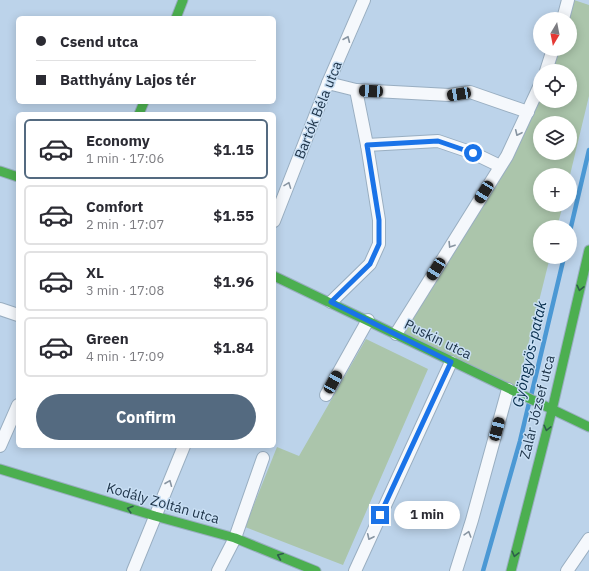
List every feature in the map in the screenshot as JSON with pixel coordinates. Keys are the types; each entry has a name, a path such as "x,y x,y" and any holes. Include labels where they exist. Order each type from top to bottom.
{"street":[{"path":"177,16 183,0"},
{"name":"Bartók Béla utca","path":"276,216 328,84 364,0"},
{"path":"564,12 568,0"},
{"path":"328,84 356,90 449,95 470,92 528,112"},
{"path":"331,302 370,264 379,244 379,220 367,145 356,90"},
{"path":"396,334 507,156 533,101"},
{"path":"367,145 438,141 473,153 500,166"},
{"path":"0,171 16,176"},
{"name":"Zalár József utca","path":"511,571 549,408 589,250"},
{"name":"Puskin utca","path":"276,277 589,427"},
{"path":"0,309 16,314"},
{"path":"326,394 368,320"},
{"path":"355,571 451,362"},
{"path":"456,571 510,390"},
{"path":"0,446 16,410"},
{"path":"133,571 183,448"},
{"path":"218,571 235,538 263,458"},
{"name":"Kodály Zoltán utca","path":"0,469 155,516 235,538 316,571"},
{"path":"567,571 589,539"}],"green space":[{"path":"568,0 574,0 589,5 589,96 577,146 577,116 533,116 533,160 574,160 572,168 533,168 533,212 561,212 559,220 533,220 533,264 548,264 517,389 403,332 533,98 533,108 577,108 577,64 548,64 551,56 577,56 577,12 565,12"},
{"path":"366,339 428,369 343,565 245,527 277,447 299,456"}],"waterway":[{"name":"Gyöngyös-patak","path":"573,220 589,150"},
{"name":"Gyöngyös-patak","path":"531,396 562,264"},
{"name":"Gyöngyös-patak","path":"483,571 520,441 529,403"}],"traffic: fast":[{"path":"177,16 183,0"},
{"path":"140,112 143,104"},
{"path":"0,171 16,176"},
{"path":"511,571 552,410 589,250"},
{"path":"276,277 589,427"},
{"path":"0,469 155,516 235,538 316,571"}],"route":[{"path":"380,515 451,362 331,302 370,264 379,244 379,220 367,145 438,141 473,153"}]}
